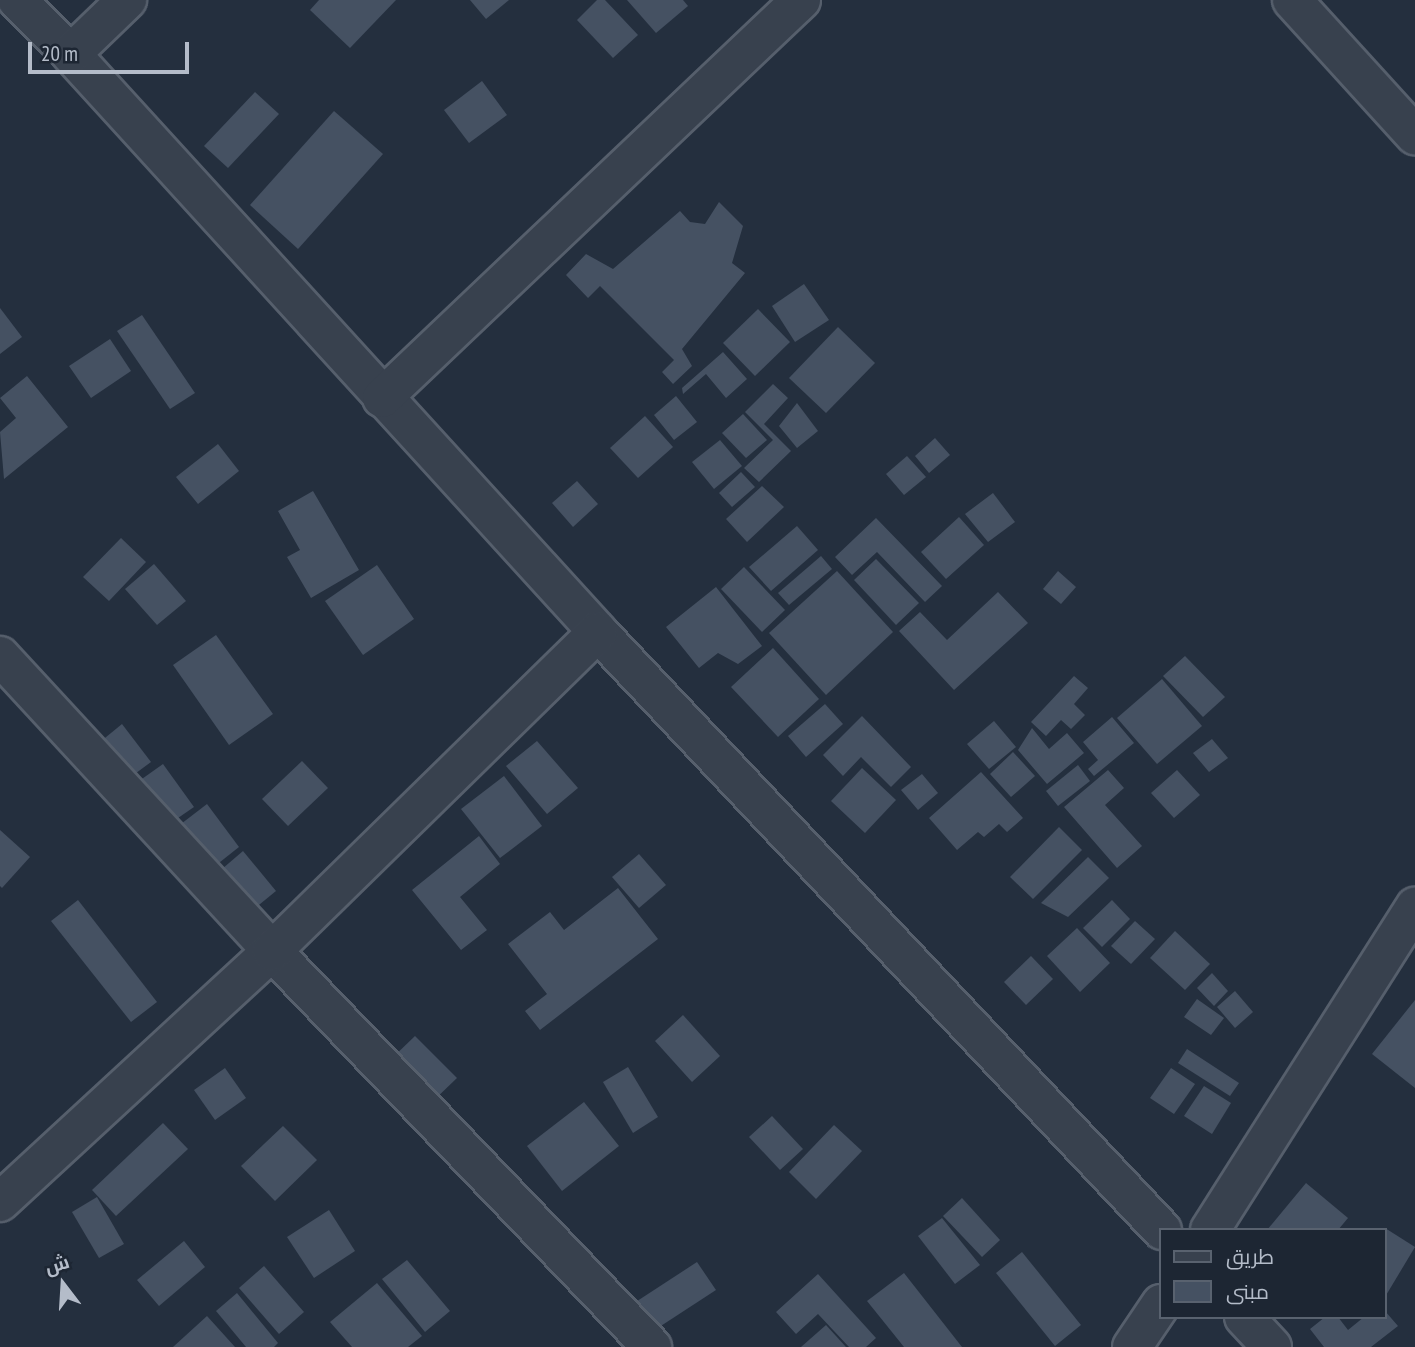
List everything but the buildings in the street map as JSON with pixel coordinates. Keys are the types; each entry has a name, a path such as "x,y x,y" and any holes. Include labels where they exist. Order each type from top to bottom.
{"street":[{"path":"17,0 71,54 598,632 1160,1228"},
{"path":"71,54 127,0"},
{"path":"382,398 801,0"},
{"path":"1292,0 1415,135"},
{"path":"0,1202 272,951 598,632"},
{"path":"0,656 272,951 652,1347"},
{"path":"1211,1228 1415,907"},
{"path":"1132,1347 1160,1305"},
{"path":"1246,1319 1272,1347"}]}
